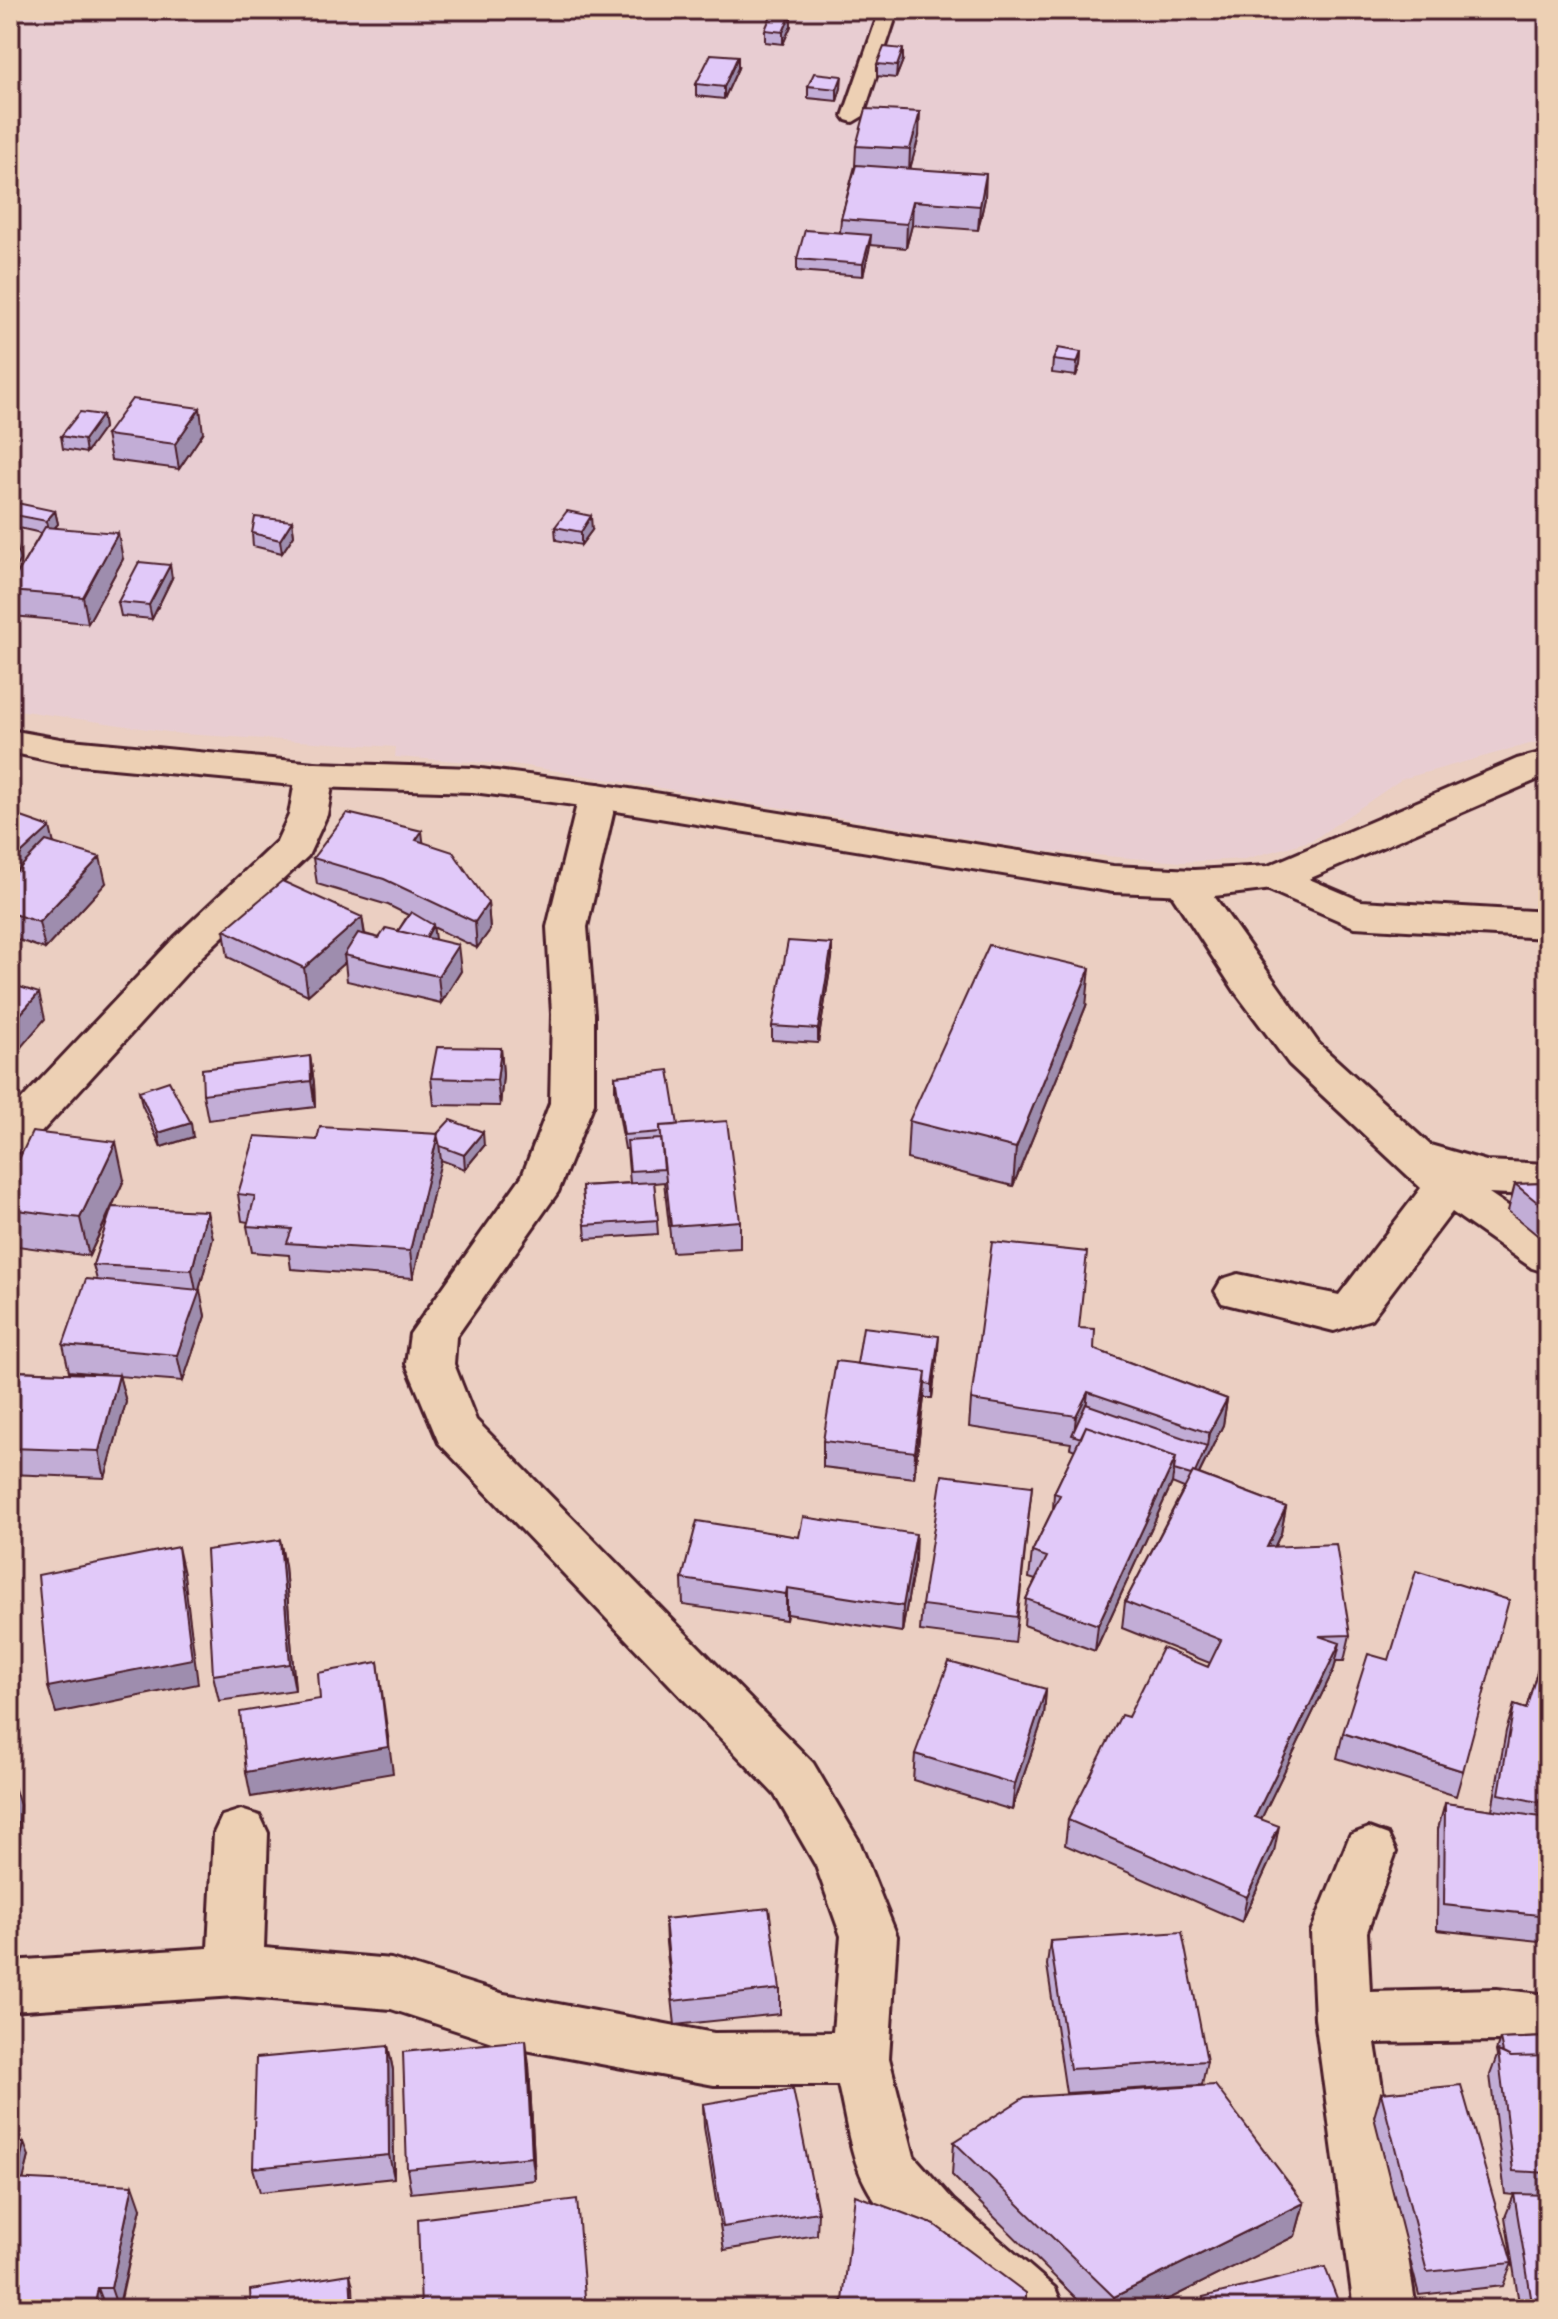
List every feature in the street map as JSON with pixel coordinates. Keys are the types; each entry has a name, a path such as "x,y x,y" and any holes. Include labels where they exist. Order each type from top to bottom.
{"street":[{"path":"10,741 60,751 315,775 473,780 598,796 1113,879 1185,884 1234,884 1276,878 1530,767 1548,763"},
{"path":"10,1140 188,947 294,847 308,815 315,775"},
{"path":"598,796 567,927 573,1014 572,1103 542,1181 433,1334 430,1364 456,1430 794,1779 840,1858 869,1936 860,2058 888,2170 932,2220 1033,2309"},
{"path":"1276,878 1354,914 1548,925"},
{"path":"1185,884 1251,983 1304,1054 1447,1186 1548,1256"},
{"path":"1411,1153 1484,1177 1548,1180"},
{"path":"1238,1291 1334,1314 1355,1307 1447,1186"},
{"path":"235,1971 241,1833"},
{"path":"1369,1852 1339,1932 1343,2018 1385,2309"},
{"path":"10,1986 235,1971 391,1984 504,2020 714,2059 860,2058"},
{"path":"1343,2018 1497,2015 1548,2021"}],"lane":[{"path":"853,116 889,10"}],"shaded area":[{"path":"10,10 1548,10 1548,739 1402,779 1313,840 1245,859 1182,862 1043,851 520,765 395,757 396,747 182,734 10,709"}],"building":[{"path":"772,13 791,14 783,32 765,30"},
{"path":"884,47 903,49 897,66 877,64"},
{"path":"711,54 738,56 724,87 696,84"},
{"path":"814,73 842,76 837,89 808,86"},
{"path":"866,109 920,112 910,149 856,146"},
{"path":"856,165 986,174 980,206 913,201 907,224 841,219"},
{"path":"805,230 871,235 863,264 797,259"},
{"path":"1058,348 1081,352 1077,363 1053,360"},
{"path":"132,399 200,408 175,444 106,435"},
{"path":"80,412 102,415 84,440 61,436"},
{"path":"17,503 55,511 46,521 10,514"},
{"path":"567,511 591,516 581,532 555,527"},
{"path":"255,517 292,521 280,540 252,533"},
{"path":"45,527 118,533 83,597 10,591"},
{"path":"10,546 17,547 10,559"},
{"path":"139,562 170,565 149,605 118,602"},
{"path":"10,813 50,827 10,864"},
{"path":"347,813 422,831 416,840 453,852 488,903 475,922 384,879 313,858"},
{"path":"46,841 100,857 39,922 10,913 10,878"},
{"path":"282,881 362,917 304,968 224,930"},
{"path":"411,912 433,925 426,937 398,931"},
{"path":"386,928 458,945 438,976 344,955 358,933 379,938"},
{"path":"788,941 832,944 818,1029 772,1026"},
{"path":"989,945 1090,968 1016,1148 909,1121"},
{"path":"10,984 39,993 10,1026"},
{"path":"437,1047 501,1048 497,1080 431,1078"},
{"path":"310,1056 311,1081 203,1094 202,1069"},
{"path":"669,1070 678,1125 660,1126 660,1132 624,1135 615,1076"},
{"path":"169,1081 191,1123 158,1133 139,1091"},
{"path":"450,1120 483,1132 464,1155 440,1146 437,1134"},
{"path":"727,1121 740,1221 671,1226 660,1126"},
{"path":"320,1127 438,1134 410,1251 287,1243 292,1229 247,1226 255,1196 238,1194 255,1136 317,1140"},
{"path":"32,1132 116,1142 80,1218 10,1209 10,1178"},
{"path":"661,1139 664,1169 630,1171 627,1141"},
{"path":"654,1182 658,1220 585,1225 582,1186"},
{"path":"1548,1183 1548,1211 1515,1184"},
{"path":"112,1207 207,1211 192,1270 93,1265"},
{"path":"992,1242 1087,1252 1079,1328 1095,1329 1094,1349 1227,1399 1209,1433 1088,1392 1076,1416 971,1400"},
{"path":"86,1279 200,1290 177,1355 63,1345"},
{"path":"863,1327 939,1336 932,1385 925,1384 926,1372 857,1364"},
{"path":"836,1361 926,1372 915,1452 823,1441"},
{"path":"10,1371 119,1375 99,1451 10,1448"},
{"path":"1086,1404 1207,1446 1195,1473 1191,1475 1174,1470 1176,1457 1086,1426 1081,1438 1072,1435"},
{"path":"1086,1426 1176,1457 1098,1625 1026,1599 1047,1557 1032,1552 1060,1495 1054,1493"},
{"path":"1193,1472 1286,1507 1267,1547 1336,1544 1350,1635 1319,1636 1340,1643 1255,1817 1279,1826 1247,1897 1068,1820 1121,1715 1128,1717 1162,1648 1208,1667 1221,1640 1125,1602"},
{"path":"942,1475 1032,1486 1017,1617 922,1605"},
{"path":"803,1517 916,1534 903,1606 787,1588 786,1594 682,1579 697,1521 799,1537"},
{"path":"280,1540 290,1664 213,1675 206,1550"},
{"path":"178,1547 192,1659 48,1687 38,1575"},
{"path":"1416,1571 1509,1600 1463,1771 1343,1733 1368,1654 1389,1660"},
{"path":"1548,1636 1548,1804 1499,1794 1514,1705 1526,1709"},
{"path":"378,1662 388,1747 246,1772 240,1712 320,1699 318,1673"},
{"path":"949,1662 1046,1689 1015,1784 915,1754"},
{"path":"1445,1803 1548,1818 1548,1916 1444,1905"},
{"path":"769,1908 780,1989 673,2001 665,1919"},
{"path":"1182,1932 1207,2061 1070,2069 1050,1941"},
{"path":"1548,2037 1548,2056 1511,2057 1503,2053 1500,2039"},
{"path":"526,2040 532,2157 407,2169 403,2052"},
{"path":"388,2046 389,2155 253,2168 256,2058"},
{"path":"1498,2051 1511,2057 1548,2056 1548,2173 1513,2171"},
{"path":"1215,2085 1304,2203 1114,2297 954,2142 1025,2097"},
{"path":"1461,2085 1512,2263 1427,2272 1381,2093"},
{"path":"793,2089 818,2212 723,2227 703,2104"},
{"path":"10,2143 24,2143 15,2179 10,2179"},
{"path":"10,2179 133,2185 111,2288 98,2288 94,2309 10,2309"},
{"path":"1514,2194 1548,2195 1548,2309 1533,2309"},
{"path":"855,2195 935,2225 1026,2293 1026,2309 819,2309 843,2301"},
{"path":"577,2199 586,2309 421,2309 418,2219"},
{"path":"1325,2267 1341,2309 1207,2309 1203,2297"},
{"path":"350,2274 352,2309 251,2309 250,2290"}]}
